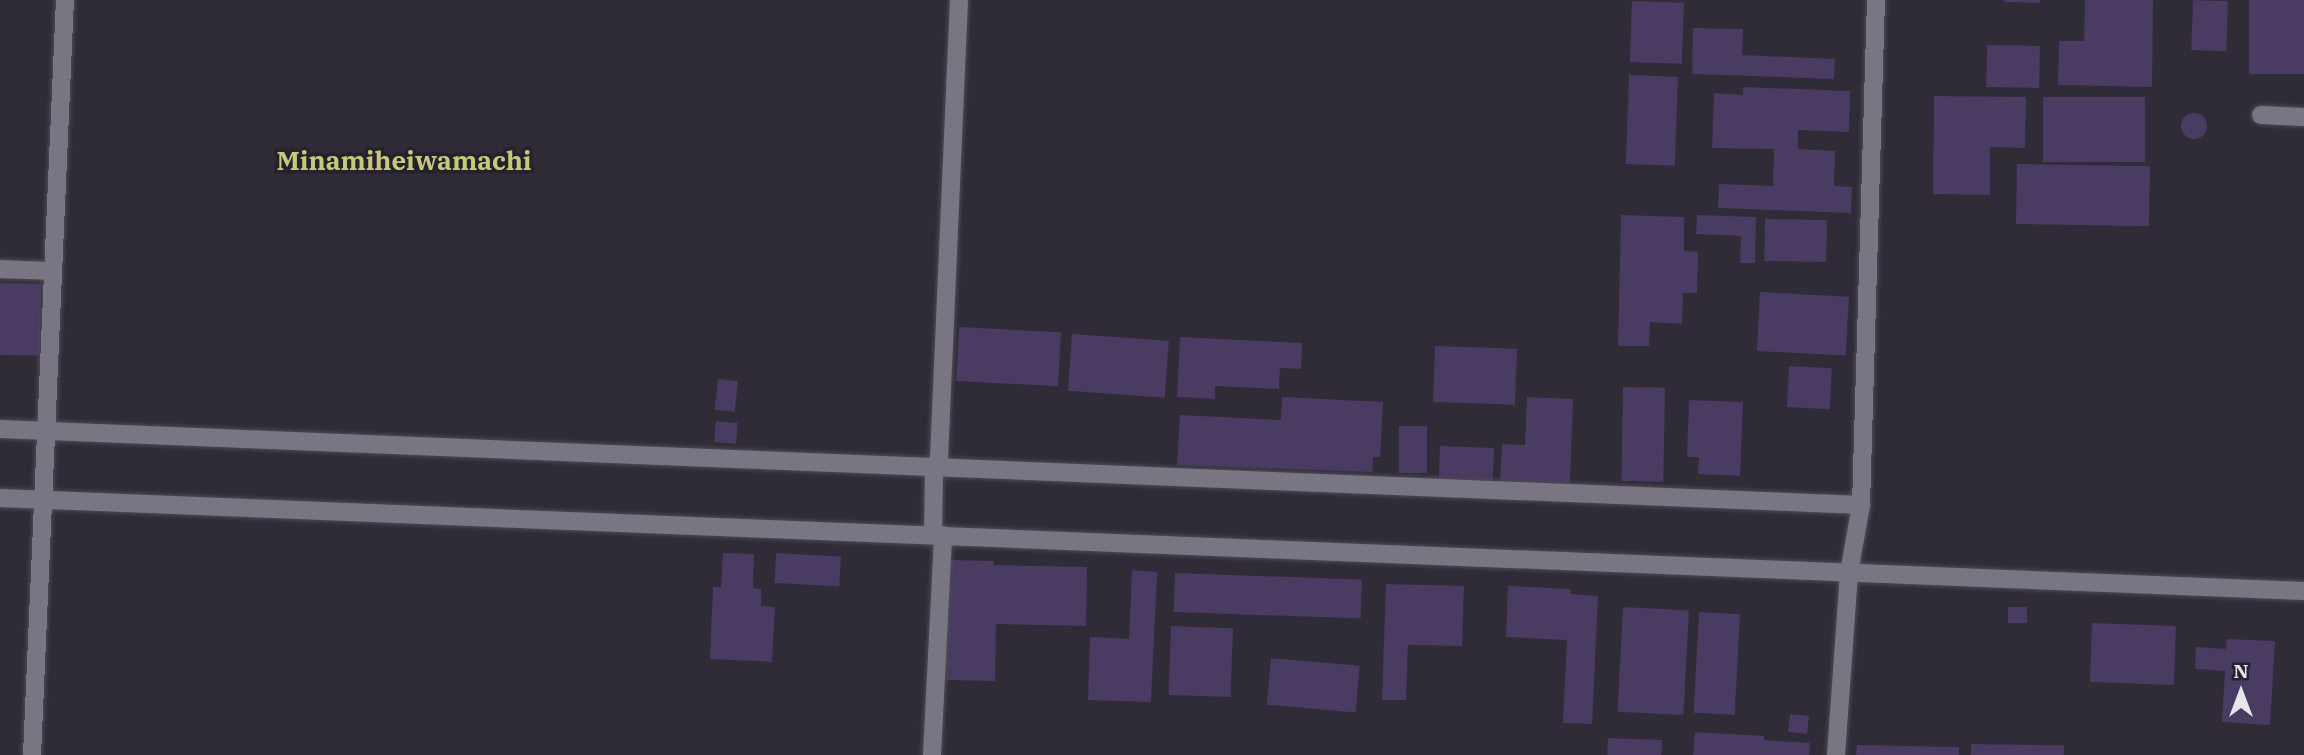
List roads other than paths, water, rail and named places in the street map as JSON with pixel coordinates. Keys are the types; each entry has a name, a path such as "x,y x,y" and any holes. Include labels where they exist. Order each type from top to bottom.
{"street":[{"path":"32,755 65,0"},
{"path":"932,755 937,530 934,475 939,458 958,0"},
{"path":"1836,755 1850,569 1860,510 1876,0"},
{"path":"2261,115 2304,117"},
{"path":"0,269 53,271"},
{"path":"0,429 46,437 934,475 1860,510"},
{"path":"0,498 937,530 1850,569 2304,592"}],"district":[{"name":"Minamiheiwamachi","path":"404,161"}]}
